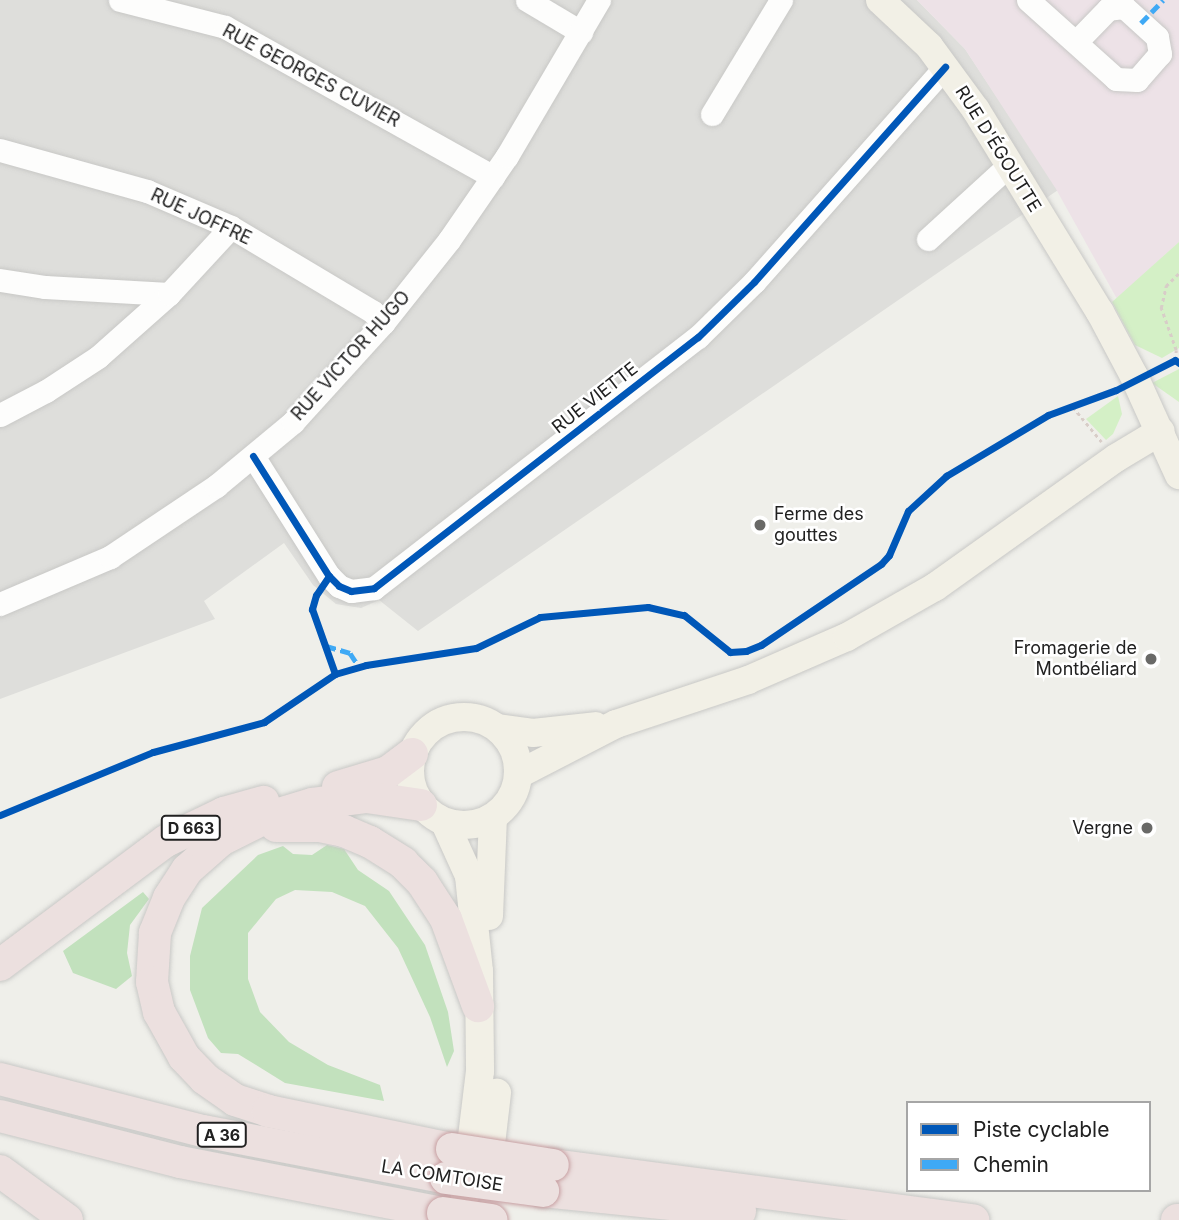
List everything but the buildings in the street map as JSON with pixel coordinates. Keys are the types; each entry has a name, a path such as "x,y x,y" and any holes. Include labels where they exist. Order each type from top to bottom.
{"highway":[{"name":"D 663","path":"0,965 139,858 184,831 248,806 367,780 388,772 412,754"},
{"name":"D 663","path":"233,833 280,812 336,800 384,798 433,814"},
{"path":"478,1006 452,932 439,906 422,882 391,855 355,835 320,825 290,824 233,833 208,849 176,883 155,933 151,967 155,997 167,1029 184,1057 216,1087 256,1108 449,1163 752,1212 892,1220"},
{"name":"LA COMTOISE","path":"0,1079 203,1131 449,1163"},
{"name":"LA COMTOISE","path":"0,1116 192,1165 453,1216 491,1220"},
{"path":"0,1171 66,1220"},
{"path":"548,1178 973,1220"}],"main road":[{"name":"RUE D'ÉGOUTTE","path":"880,0 929,46 1009,165 1170,427 1179,475"},
{"path":"519,774 616,724 748,680 847,637 935,587 1116,458 1170,427"},
{"path":"453,1216 480,1071 479,971 469,876 433,814 412,787 412,754 420,739 433,727 448,719 465,717 482,720 498,728 533,733 616,724"},
{"path":"433,814 462,826 493,818 506,806 515,791 519,774 517,757 510,741 498,728"},
{"path":"480,1220 494,1144 498,1069 497,988 488,902 493,818"}],"street":[{"name":"RUE GEORGES CUVIER","path":"120,0 225,27 493,177"},
{"path":"527,0 581,32"},
{"name":"RUE VICTOR HUGO","path":"0,604 110,557 216,486 293,422 383,323 449,240 493,177 599,0"},
{"path":"712,114 781,0"},
{"path":"1028,0 1076,42"},
{"name":"RUE VIETTE","path":"253,456 329,576 339,586 351,591 374,588 698,337 754,282 945,67"},
{"name":"RUE JOFFRE","path":"0,150 147,191 231,227 373,312 383,323"},
{"path":"928,239 1009,165"},
{"path":"0,415 46,391 98,357 169,294 231,227"},
{"path":"0,279 45,287 169,294"}],"path":[{"path":"1175,360 1176,350 1161,308 1166,286 1179,273"},
{"path":"1073,407 1116,458"}],"shaded area":[{"path":"0,0 917,0 965,49 1058,190 418,631 379,600 361,608 336,604 313,585 284,543 204,601 215,619 0,699"},
{"path":"917,0 1179,0 1179,242 1117,299 1056,189 965,49"}],"green space":[{"path":"1179,242 1179,348 1162,358 1135,345 1112,302"},
{"path":"1179,369 1179,402 1152,383"},
{"path":"1118,396 1122,414 1113,434 1106,440 1086,419"},
{"path":"327,845 344,849 358,870 389,891 425,945 448,1012 454,1051 447,1067 430,1017 398,948 365,906 332,892 295,890 276,899 248,933 248,979 260,1012 289,1042 328,1065 380,1085 384,1101 285,1083 238,1054 221,1053 208,1038 190,990 190,956 202,908 258,855 283,846 293,854 312,855"},
{"path":"143,892 149,899 130,925 127,953 132,976 116,989 73,973 63,951"}],"marked path":[{"path":"1141,23 1163,0"},
{"path":"326,646 350,653 359,667"}],"cycle path":[{"path":"253,456 329,576 339,586 351,591 374,588 698,337 754,282 945,67"},
{"path":"0,815 153,752 264,722 335,674 366,665 476,648 540,617 648,607 684,615 730,652 746,651 761,645 881,564 889,555 908,511 946,476 1048,415 1116,390 1175,360 1179,363"},
{"path":"329,576 316,595 312,609 335,674"}],"place":[{"name":"Ferme des gouttes","path":"760,525"},
{"name":"Fromagerie de Montbéliard","path":"1151,659"},
{"name":"Vergne","path":"1147,828"}]}
